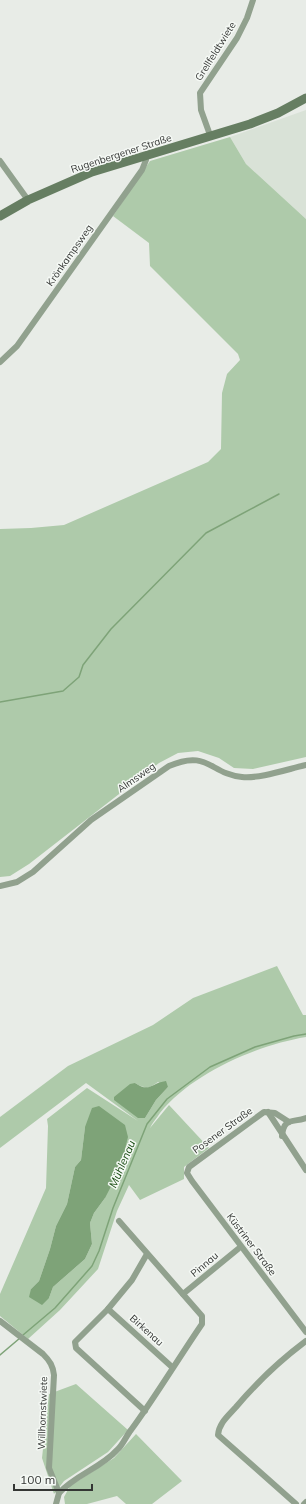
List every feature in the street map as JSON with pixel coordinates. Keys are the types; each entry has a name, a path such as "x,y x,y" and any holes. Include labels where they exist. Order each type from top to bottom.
{"main road":[{"name":"Rugenbergener Straße","path":"0,216 28,200 92,172 278,113 306,98"}],"street":[{"name":"Grellfeldtwiete","path":"209,136 201,110 200,92 237,38 247,18 253,0"},
{"name":"Krönkampsweg","path":"0,362 17,346 142,170 146,160 145,156"},
{"path":"0,161 28,200"},
{"name":"Almsweg","path":"0,886 17,882 33,872 91,820 169,766 180,761 191,760 205,762 230,775 242,777 256,776 306,765"},
{"path":"268,1112 282,1136 306,1170"},
{"name":"Posener Straße","path":"190,1167 260,1114 268,1112 275,1113 289,1122"},
{"path":"282,1136 283,1126 289,1122 306,1118"},
{"name":"Küstriner Straße","path":"190,1167 187,1173 192,1181 306,1332"},
{"path":"56,1504 59,1493 70,1482 118,1450 202,1324 202,1316 119,1221"},
{"name":"Pinnau","path":"183,1294 238,1249"},
{"path":"145,1411 76,1348 75,1342 108,1309 132,1280 147,1254"},
{"name":"Birkenau","path":"108,1309 172,1367"},
{"name":"Willhornstwiete","path":"0,1321 43,1354 53,1367 54,1375 49,1468 59,1493"},
{"path":"296,1504 218,1435 220,1426 264,1376 306,1341"}],"shaded area":[{"path":"306,110 306,219 246,164 230,137"},
{"path":"230,137 246,164 306,219 306,757 253,769 234,768 219,758 198,751 178,753 159,763 29,864 10,876 0,877 0,529 64,525 208,462 221,449 222,393 227,374 240,360 238,354 150,266 149,243 113,216 150,161"},
{"path":"277,966 303,1015 306,1015 306,1037 267,1047 226,1063 189,1086 173,1099 160,1113 150,1128 169,1105 209,1148 184,1167 184,1179 140,1200 129,1185 117,1211 98,1269 60,1310 28,1339 0,1316 0,1294 46,1188 47,1119 87,1088 138,1121 86,1083 0,1148 0,1117 68,1066 153,1025 193,998","holes":["158,1082 168,1087 156,1100 145,1118 135,1083 147,1087","85,1127 105,1198 94,1213 90,1223 92,1244 85,1259 53,1287 49,1298 31,1289 39,1281 56,1226 67,1204 75,1167 81,1160"]},
{"path":"166,1081 168,1087 156,1100 145,1118 138,1118 114,1100 114,1097 130,1084 135,1083 140,1086 147,1087"},
{"path":"99,1106 125,1125 128,1137 120,1169 105,1198 94,1213 90,1223 92,1244 85,1259 53,1287 49,1298 42,1305 29,1297 31,1289 39,1281 56,1226 67,1204 75,1167 81,1160 85,1127 92,1108"},
{"path":"76,1384 128,1430 108,1452 64,1481 54,1494 42,1458 49,1394"},
{"path":"136,1434 182,1481 152,1504 126,1504 117,1496 87,1504 65,1504 64,1497 70,1486 114,1458"}],"waterway":[{"path":"0,702 63,691 79,677 83,665 111,629 206,533 279,494"},
{"name":"Mühlenau","path":"23,1335 55,1308 92,1266 99,1251 113,1208 147,1124 167,1099 210,1067 255,1047 306,1034"},
{"name":"Mühlenau","path":"0,1355 20,1338"}]}
